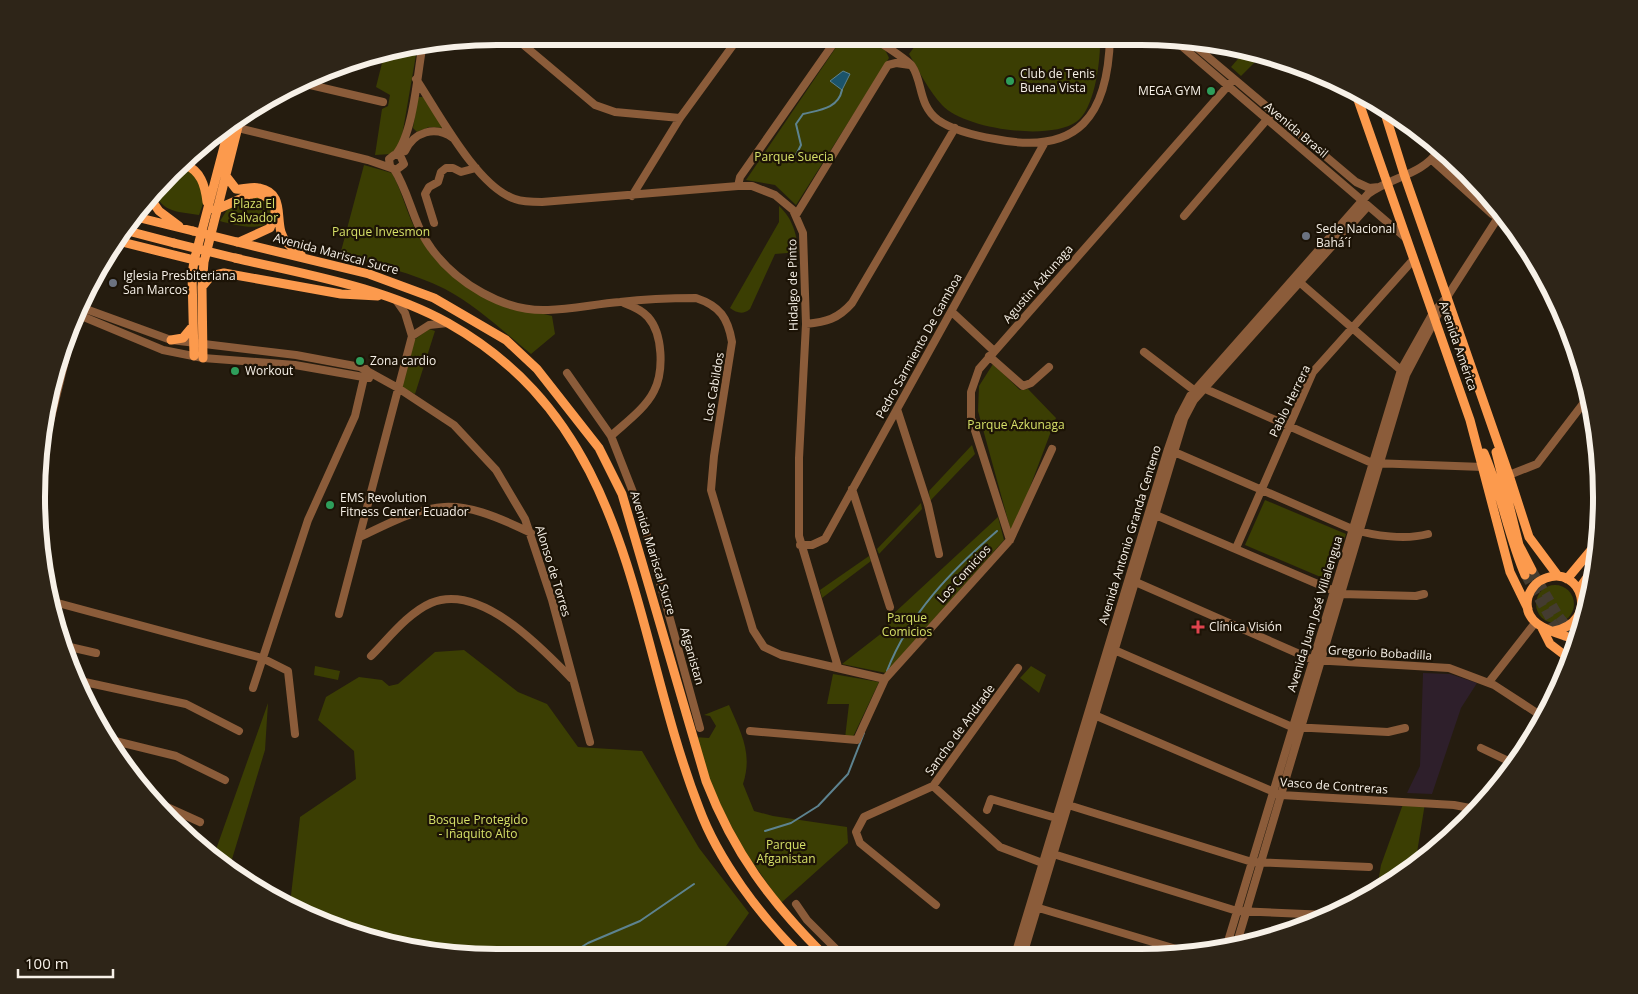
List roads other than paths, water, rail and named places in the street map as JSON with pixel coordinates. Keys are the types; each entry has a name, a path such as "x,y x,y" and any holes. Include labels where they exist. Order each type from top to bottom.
{"main road":[{"name":"Avenida América","path":"1357,101 1384,185 1407,239 1470,420 1510,572 1528,609"},
{"name":"Avenida América","path":"1386,118 1487,413 1501,474"},
{"path":"198,357 194,344 193,326 192,275 194,261 211,208 231,131"},
{"path":"198,357 204,346 202,287 211,208 226,176 232,131"},
{"path":"189,166 194,169 201,178 211,208"},
{"path":"226,176 236,189 257,187 264,189 274,196 279,206 283,237 286,242 306,258"},
{"path":"211,208 252,194 262,194 272,203 275,214 270,228 238,242"},
{"path":"154,203 159,211 183,229"},
{"name":"Avenida Mariscal Sucre","path":"141,218 306,258 403,285 449,306 506,340 538,369 599,448 622,494 706,781 721,820 748,866 792,923 818,949"},
{"name":"Avenida Mariscal Sucre","path":"131,232 346,284 396,299 448,323 495,352 525,381 552,413 583,456 607,505 621,545 679,749 699,809 730,868 781,936 794,949"},
{"path":"124,242 204,262"},
{"path":"172,255 184,260 192,275"},
{"path":"202,287 211,276 224,273 341,294 386,296"},
{"path":"171,340 183,338 193,326"},
{"path":"1470,420 1501,474 1529,537 1563,577 1579,589 1582,595"},
{"path":"1501,474 1514,548 1529,573"},
{"path":"1564,655 1550,644 1528,609 1529,594 1538,582 1551,576 1563,577 1590,550"},
{"path":"1579,589 1585,581"},
{"path":"1554,631 1566,629 1576,620"},
{"path":"1539,626 1570,637"}],"street":[{"path":"524,45 595,105 615,112 680,118"},
{"path":"632,196 680,118 733,45"},
{"path":"738,186 740,178 832,45"},
{"path":"883,45 912,66 925,104 937,119 955,128 1004,141 1045,142 1082,126 1097,108 1107,76 1109,45"},
{"name":"Avenida Brasil","path":"1184,47 1272,113 1356,182 1369,188 1384,185"},
{"name":"Avenida Brasil","path":"1196,49 1267,120 1407,239"},
{"path":"238,126 396,168 397,157 406,136 421,52"},
{"path":"416,79 455,140 476,168 495,189 521,201 542,202 632,196 738,186 768,191 786,203 796,214 888,65 896,63 912,66"},
{"name":"Agustin Azkunaga","path":"1010,540 971,418 971,392 974,381 991,353 1230,83"},
{"path":"311,85 383,102"},
{"path":"1184,216 1272,113"},
{"path":"806,324 824,322 837,317 852,304 955,128"},
{"path":"368,160 397,157 420,134 428,132 442,132 455,140"},
{"name":"Pedro Sarmiento De Gamboa","path":"800,546 812,545 825,538 1045,142"},
{"path":"1436,155 1432,160 1486,205"},
{"name":"Los Cabildos","path":"397,157 389,164 396,168 418,228 438,258 456,276 482,293 520,307 538,310 622,302 696,298 714,306 726,318 732,342 732,353 714,456 711,490 753,630 764,647 771,651 885,679"},
{"name":"Avenida Antonio Granda Centeno","path":"1024,949 1049,853 1171,451 1179,417 1199,389 1366,203 1384,185 1404,174 1420,170 1432,160"},
{"path":"434,223 424,197 427,190 438,182 441,172 446,168 453,168 461,172 476,168"},
{"path":"642,182 642,190 647,194"},
{"name":"Hidalgo de Pinto","path":"796,214 803,233 805,250 806,324 799,458 800,546 838,667"},
{"name":"Avenida Juan José Villalengua","path":"1229,940 1261,863 1296,728 1404,373 1435,316 1497,219"},
{"name":"Pablo Herrera","path":"1236,548 1313,372 1413,260"},
{"path":"1298,280 1404,373"},
{"path":"339,614 412,336 405,313 396,299"},
{"path":"610,436 645,405 657,384 659,368 659,345 652,323 643,312 622,302"},
{"name":"Alonso de Torres","path":"86,309 171,340 204,346 296,355 351,364 366,369 379,379 398,388 446,419 479,450 502,478 531,533 590,742"},
{"path":"952,312 1023,386 1031,383 1049,368"},
{"name":"Alonso de Torres","path":"83,317 140,342 198,357 295,365 379,379"},
{"path":"412,336 429,325 448,323"},
{"path":"1144,352 1199,389 1289,425 1376,464 1483,467"},
{"path":"253,688 308,520 349,431 361,396 366,369"},
{"name":"Alonso de Torres","path":"333,371 353,380 361,396"},
{"path":"58,392 62,373"},
{"name":"Afganistan","path":"568,373 610,436 651,543 700,728"},
{"path":"1501,474 1537,464 1583,404"},
{"path":"897,409 928,505 939,554"},
{"name":"Los Comicios","path":"750,731 857,740 885,679 1010,540 1052,449"},
{"path":"1171,451 1356,530 1418,537 1428,534"},
{"path":"852,489 890,607"},
{"path":"360,537 407,514 447,506 461,507 487,514 531,533"},
{"path":"1152,513 1337,592 1416,596 1424,594"},
{"name":"Gregorio Bobadilla","path":"1132,581 1316,661 1445,667 1489,682 1537,713"},
{"path":"371,656 417,611 438,601 458,600 492,612 510,621 534,639 574,680"},
{"path":"58,603 262,658 289,673 295,734"},
{"path":"1489,682 1539,626"},
{"path":"71,648 96,652"},
{"path":"1111,648 1296,728 1388,732 1405,728"},
{"name":"Sancho de Andrade","path":"936,906 860,843 856,832 864,817 933,786 1018,668"},
{"path":"85,682 186,704 239,731"},
{"name":"Vasco de Contreras","path":"1092,714 1278,794 1470,807"},
{"path":"117,742 176,756 225,780"},
{"path":"1481,748 1508,761"},
{"path":"933,786 1000,846 1046,864"},
{"name":"Avenida Juan José Villalengua","path":"1237,938 1252,862 1278,794"},
{"path":"987,810 991,799 1056,818"},
{"path":"1064,804 1252,862 1369,867"},
{"name":"Avenida Antonio Granda Centeno","path":"1049,853 1056,818 1064,804"},
{"path":"169,808 200,822"},
{"path":"1049,853 1241,912 1313,915"},
{"path":"796,904 807,920 836,949"},
{"path":"1034,906 1173,948"},
{"name":"Avenida Antonio Granda Centeno","path":"1018,949 1034,906"}],"water":[{"path":"843,71 850,74 842,90 830,81"}],"waterway":[{"path":"796,155 801,145 796,124 803,114 821,110 832,105 840,96 842,90"},
{"path":"887,671 896,650 919,612 948,578 997,531"},
{"path":"765,831 791,823 818,806 848,774 864,733"},
{"path":"578,949 640,921 694,884"}],"tunnel":[{"path":"1532,570 1559,616 1572,632"},
{"path":"1525,575 1552,622 1569,641"}],"place":[{"name":"Club de Tenis Buena Vista","path":"1010,81"},
{"name":"MEGA GYM","path":"1211,91"},
{"name":"Sede Nacional Bahá´í","path":"1306,236"},
{"name":"Iglesia Presbiteriana San Marcos","path":"113,283"},
{"name":"Zona cardio","path":"360,361"},
{"name":"Workout","path":"235,371"},
{"name":"EMS Revolution Fitness Center Ecuador","path":"330,505"},
{"name":"Clínica Visión","path":"1198,627"}],"park label":[{"name":"Parque Suecia","path":"794,157"},
{"name":"Plaza El Salvador","path":"254,211"},
{"name":"Parque Invesmon","path":"381,232"},
{"name":"Parque Azkunaga","path":"1016,425"},
{"name":"Parque Comicios","path":"907,625"},
{"name":"Bosque Protegido - Iñaquito Alto","path":"478,827"},
{"name":"Parque Afganistan","path":"786,852"}]}
